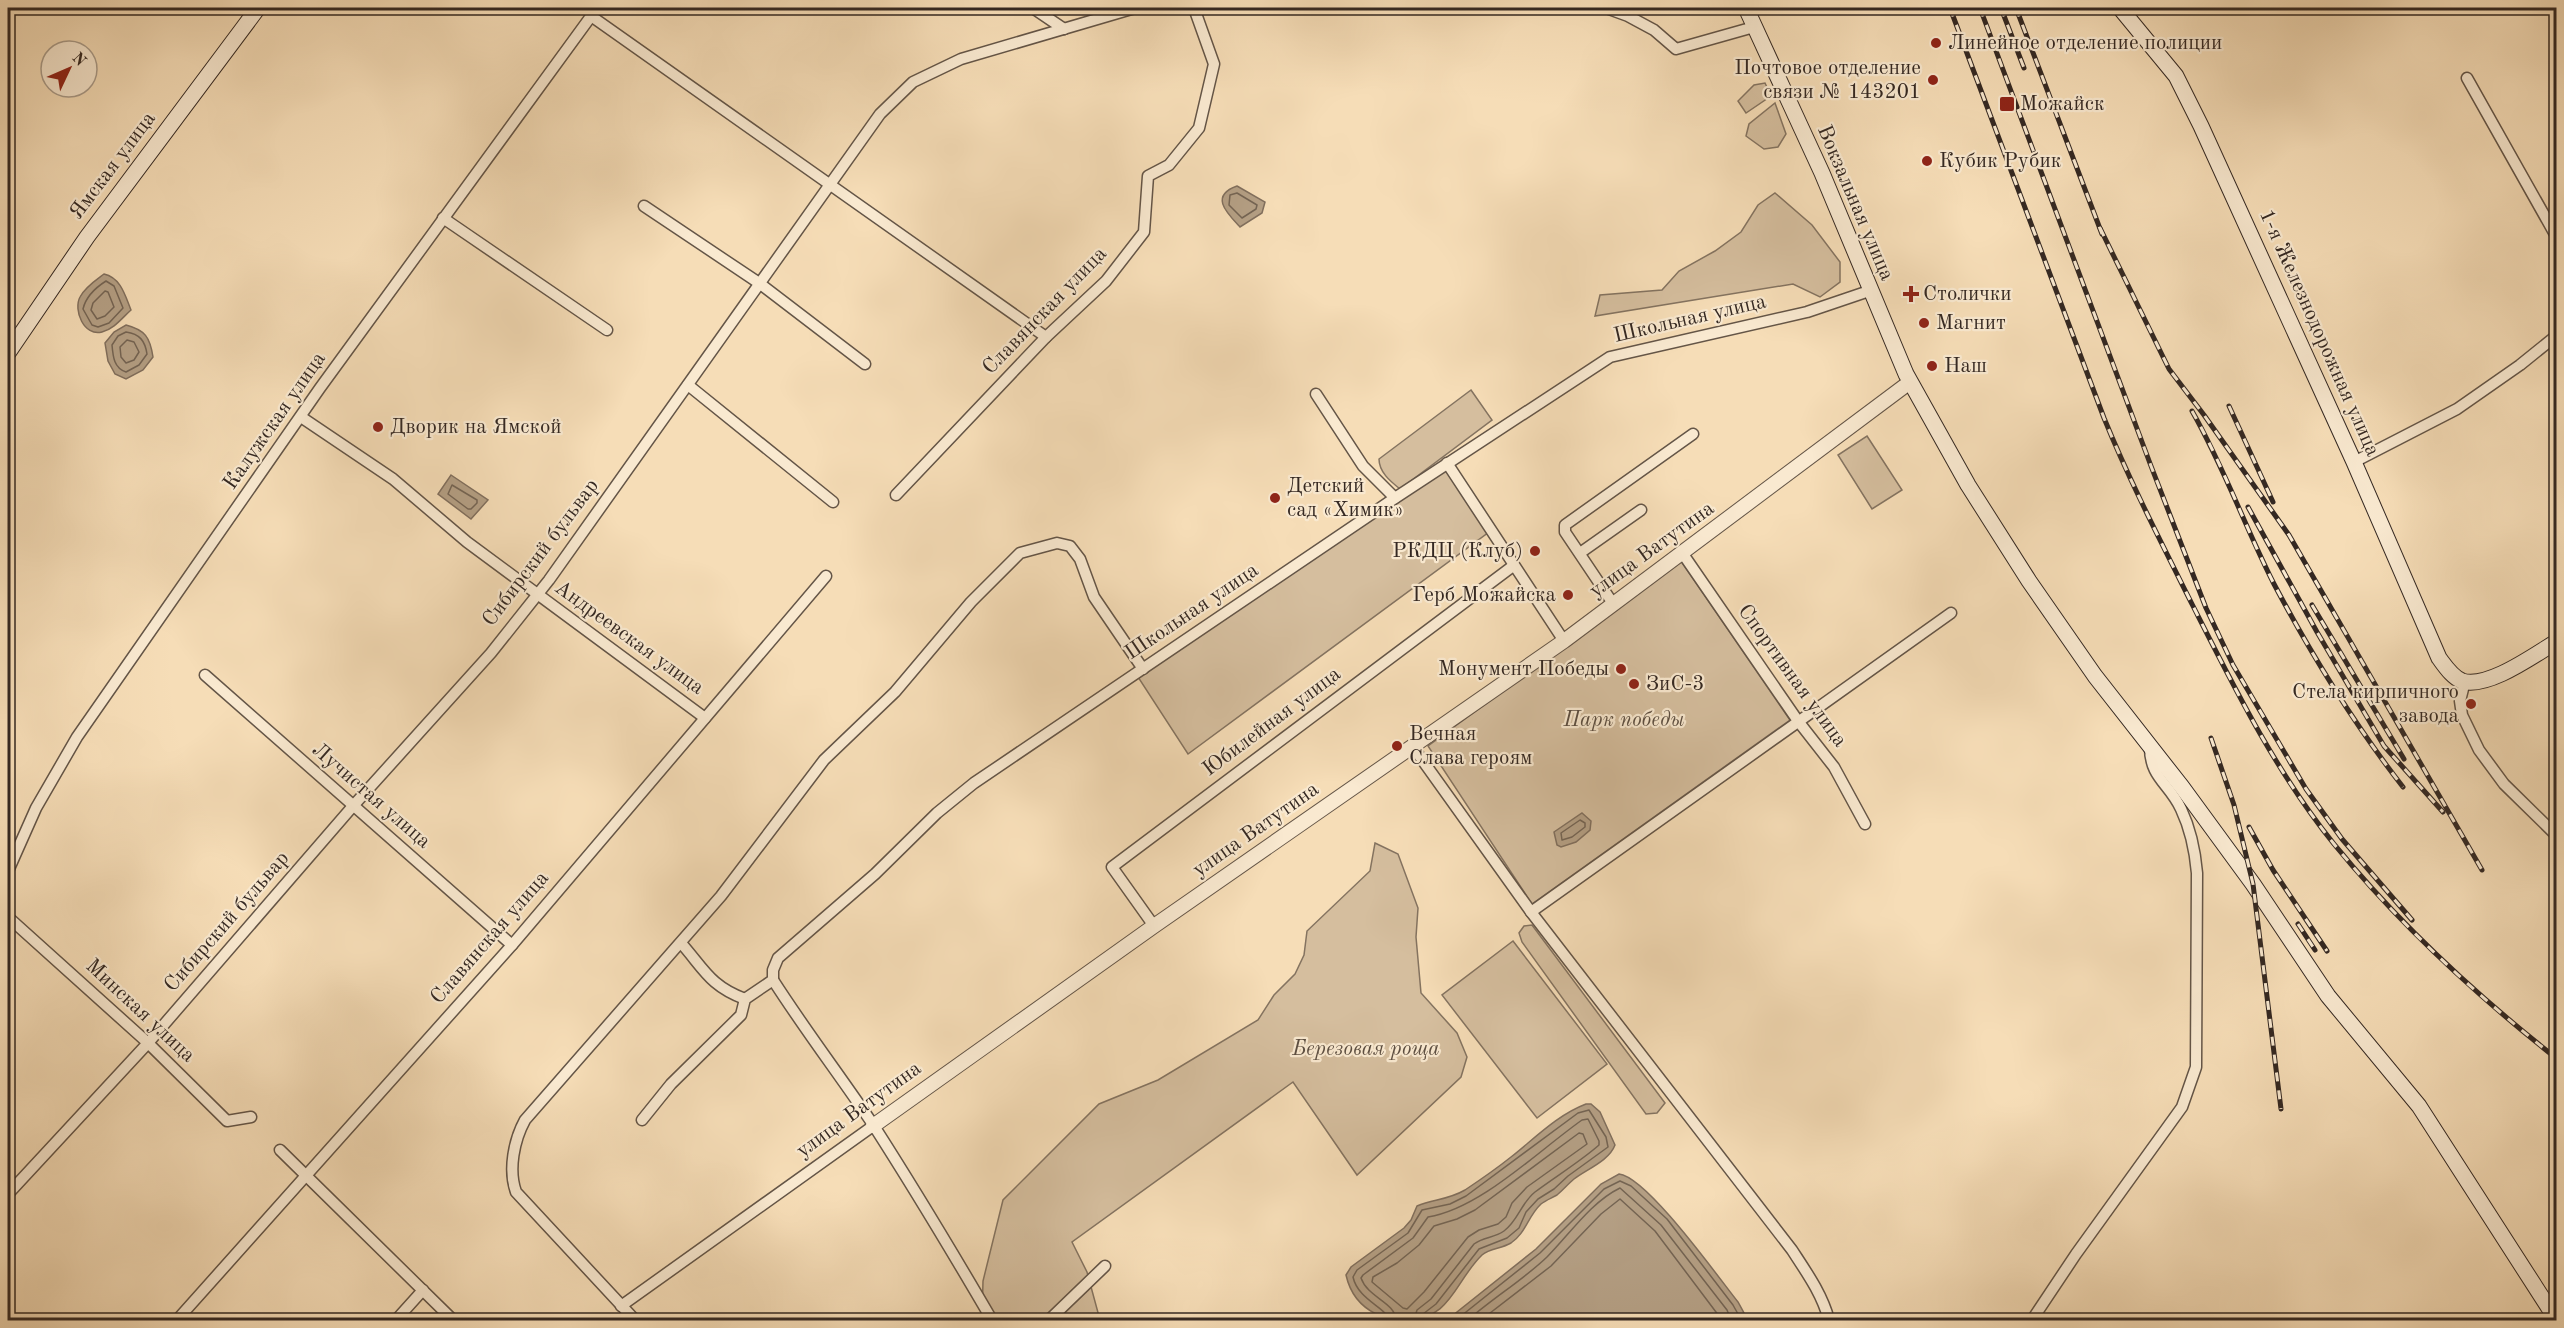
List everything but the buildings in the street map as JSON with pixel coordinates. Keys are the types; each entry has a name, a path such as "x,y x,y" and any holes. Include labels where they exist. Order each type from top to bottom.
{"main road":[{"name":"Ямская улица","path":"8,353 87,237 258,8"},
{"name":"Вокзальная улица","path":"1746,8 1822,173 1869,291 1910,382 1968,485 2029,581 2095,676 2182,787 2253,884 2328,996 2419,1106 2556,1319"},
{"name":"1-я Железнодорожная улица","path":"2120,8 2181,85 2242,213 2354,462 2433,646 2447,669 2456,678 2465,681"},
{"path":"2465,681 2491,678 2556,642"}],"street":[{"path":"1033,8 1064,28"},
{"name":"Сибирский бульвар","path":"8,1194 148,1043 353,806 491,653 537,594 688,385 880,114 913,82 961,59 1135,8"},
{"name":"Славянская улица","path":"896,495 1046,337 1106,281 1144,232 1148,176 1169,165 1199,128 1214,64 1194,8"},
{"path":"1606,8 1628,16 1654,30 1676,49 1754,27"},
{"path":"594,12 829,186 1046,337"},
{"name":"Калужская улица","path":"8,871 36,808 77,737 301,417 594,12"},
{"path":"2467,78 2556,236"},
{"path":"644,206 759,283 865,364"},
{"path":"443,218 607,330"},
{"name":"Школьная улица","path":"773,980 773,970 778,958 787,949 875,874 949,803 974,783 1447,463 1610,357 1807,312 1869,291"},
{"path":"2354,462 2457,409 2520,365 2556,336"},
{"name":"улица Ватутина","path":"621,1306 1154,926 1564,641 1910,382"},
{"path":"688,385 832,502"},
{"path":"1316,394 1363,466 1395,498"},
{"name":"Андреевская улица","path":"301,417 393,479 467,542 705,718"},
{"path":"1614,605 1565,532 1567,522 1693,434"},
{"path":"1447,463 1564,641"},
{"path":"1580,553 1641,510"},
{"path":"635,1320 519,1196 513,1181 515,1147 525,1120 721,896 824,760 894,692 971,602 1020,553 1057,543 1070,546 1080,559 1094,597 1143,669"},
{"name":"Спортивная улица","path":"1683,554 1798,722 1834,767 1865,824"},
{"name":"Юбилейная улица","path":"1154,926 1113,867 1513,566"},
{"name":"Славянская улица","path":"177,1320 512,945 826,576"},
{"path":"1531,912 1950,613"},
{"name":"Лучистая улица","path":"206,675 512,945"},
{"path":"2465,681 2460,701 2462,715 2479,750 2504,784 2556,835"},
{"path":"1413,747 1531,912 1792,1250 1811,1279 1825,1306 1829,1320"},
{"path":"2032,1320 2181,1107 2196,1067 2197,873 2194,842 2181,808 2150,764 2150,747"},
{"name":"Минская улица","path":"8,916 148,1043 227,1121 251,1117"},
{"path":"681,943 710,980 725,992 745,999"},
{"path":"642,1120 670,1084 741,1015 745,999 773,980 815,1045 873,1126 992,1320"},
{"path":"280,1150 453,1320"},
{"path":"1050,1320 1106,1266"},
{"path":"396,1320 423,1290"}],"green space":[{"path":"1765,83 1771,96 1746,113 1738,101 1754,85"},
{"path":"1775,103 1786,134 1778,147 1764,149 1746,136 1749,124"},
{"path":"1775,193 1812,225 1840,262 1840,282 1820,297 1793,284 1595,316 1600,295 1662,290 1679,271 1715,251 1741,232 1758,205"},
{"path":"1471,390 1492,420 1400,489 1383,472 1379,459"},
{"path":"1867,436 1902,490 1872,509 1838,455"},
{"path":"1447,465 1489,532 1188,754 1138,677"},
{"name":"Парк победы","path":"1681,561 1790,720 1532,904 1428,746"},
{"name":"Березовая роща","path":"1375,843 1398,854 1418,908 1416,937 1421,993 1457,1033 1467,1057 1461,1077 1357,1175 1293,1082 1072,1242 1087,1272 1100,1320 982,1320 983,1281 1003,1200 1099,1104 1158,1080 1258,1020 1274,995 1295,974 1304,955 1307,931 1370,871"},
{"path":"1532,925 1665,1103 1657,1113 1646,1114 1522,942 1519,933 1524,926"},
{"path":"1513,941 1607,1064 1537,1118 1442,995"}],"water":[{"path":"1237,186 1265,202 1262,213 1240,227 1226,211 1222,200 1229,190"},
{"path":"104,274 118,283 131,310 118,323 102,332 96,332 85,327 79,315 78,302 85,290"},
{"path":"126,325 146,335 153,357 143,370 126,379 115,374 108,361 105,343 114,332"},
{"path":"451,475 488,500 471,519 438,494"},
{"path":"1582,813 1591,821 1590,830 1576,842 1561,847 1557,845 1554,832"},
{"path":"1586,1104 1591,1104 1600,1112 1615,1145 1612,1151 1603,1160 1574,1179 1557,1195 1541,1204 1511,1243 1482,1255 1443,1306 1433,1314 1421,1318 1394,1320 1370,1311 1356,1298 1346,1275 1351,1267 1404,1228 1411,1220 1417,1206 1453,1196 1465,1190 1556,1121"},
{"path":"1619,1174 1631,1179 1647,1192 1682,1230 1738,1302 1744,1313 1743,1320 1447,1320 1536,1249 1601,1184"}],"railway":[{"path":"1950,8 2114,442 2135,489 2225,668 2275,759 2313,817 2385,903 2468,984 2556,1058"},
{"path":"1980,8 2206,608 2233,665 2306,789 2342,839 2412,920"},
{"path":"2001,8 2024,68"},
{"path":"2016,8 2102,234"},
{"path":"2100,228 2169,369 2289,535 2482,870"},
{"path":"2229,406 2273,502"},
{"path":"2192,411 2288,610 2350,714 2403,787"},
{"path":"2248,507 2317,632 2384,746 2443,812"},
{"path":"2312,605 2404,759"},
{"path":"2211,738 2234,805 2253,884 2281,1109"},
{"path":"2249,827 2273,870 2327,951"},
{"path":"2298,924 2315,950"}],"place":[{"name":"Линейное отделение полиции","path":"1936,43"},
{"name":"Почтовое отделение связи № 143201","path":"1933,80"},
{"name":"Можайск","path":"2007,104"},
{"name":"Кубик Рубик","path":"1927,161"},
{"name":"Столички","path":"1911,294"},
{"name":"Магнит","path":"1924,323"},
{"name":"Наш","path":"1932,366"},
{"name":"Дворик на Ямской","path":"378,427"},
{"name":"Детский сад «Химик»","path":"1275,498"},
{"name":"РКДЦ (Клуб)","path":"1535,551"},
{"name":"Герб Можайска","path":"1568,595"},
{"name":"Монумент Победы","path":"1621,669"},
{"name":"ЗиС-3","path":"1634,684"},
{"name":"Стела кирпичного завода","path":"2471,704"},
{"name":"Вечная Слава героям","path":"1397,746"}]}
